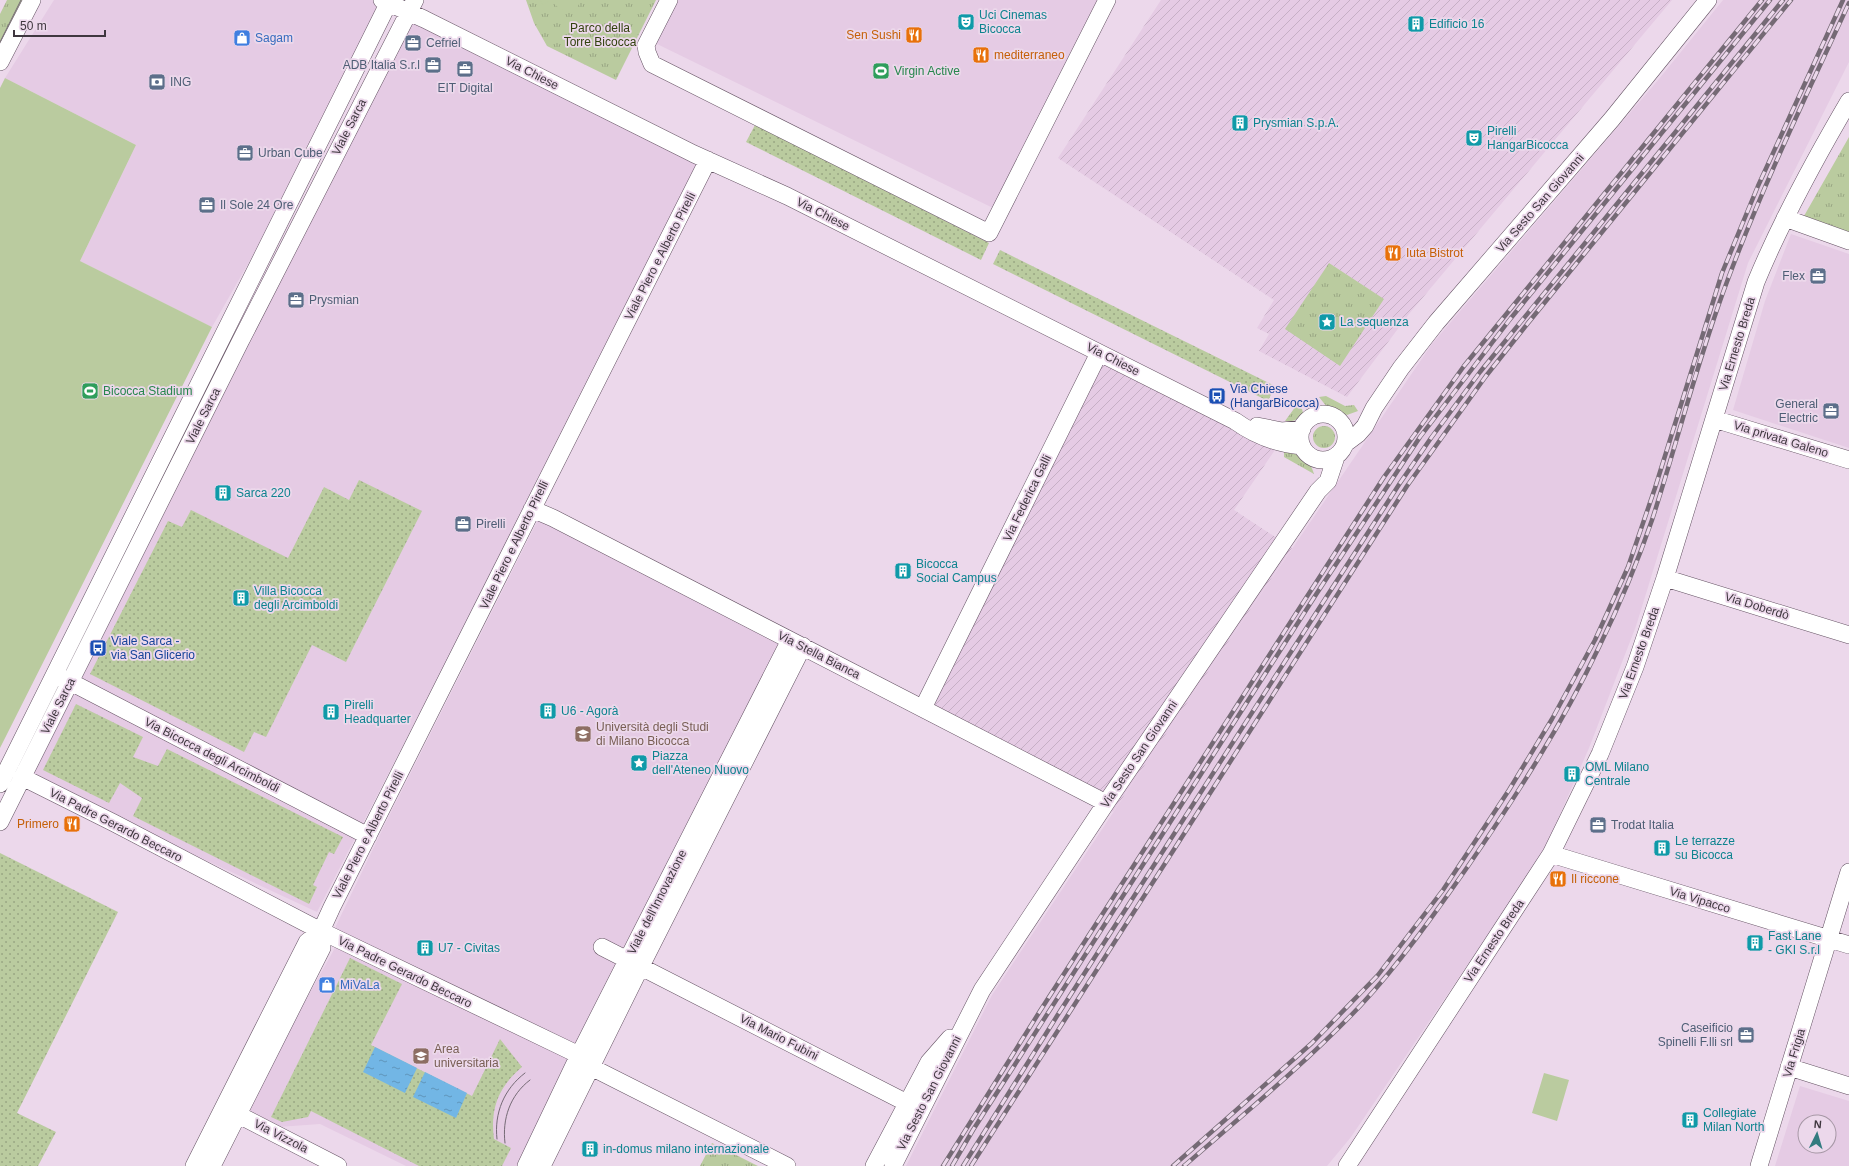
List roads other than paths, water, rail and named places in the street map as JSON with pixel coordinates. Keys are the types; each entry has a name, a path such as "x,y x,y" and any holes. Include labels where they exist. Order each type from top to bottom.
{"street":[{"path":"0,62 32,0"},
{"path":"669,0 646,45 646,52 652,64 989,233 1106,0"},
{"name":"Via Sesto San Giovanni","path":"893,1166 982,990 1106,803 1318,491 1324,485 1331,474 1341,450 1362,430 1374,408 1409,357 1443,314 1612,120 1708,0"},
{"name":"Viale Sarca","path":"0,822 7,775 55,674 387,1 412,6 240,342 71,682 7,775"},
{"name":"Via Chiese","path":"412,6 708,160 782,193 1235,421 1250,431 1267,439 1308,452"},
{"name":"Via Ernesto Breda","path":"1347,1166 1551,854 1604,743 1635,667 1666,578 1756,282 1785,218 1849,100"},
{"name":"Viale Piero e Alberto Pirelli","path":"212,1166 230,1111 307,942 321,931 708,160"},
{"path":"1785,218 1849,241"},
{"name":"Via Federica Galli","path":"923,708 1100,353"},
{"name":"Via Sesto San Giovanni","path":"1340,421 1353,420 1374,408"},
{"path":"1308,452 1325,460 1341,450 1345,431 1340,421 1330,416 1319,415 1309,420 1302,429 1301,437 1308,452 1317,470 1318,491"},
{"name":"Via privata Galeno","path":"1714,419 1849,460"},
{"name":"Via Chiese","path":"1235,421 1282,431 1302,429"},
{"name":"Via Stella Bianca","path":"532,509 553,518 1106,803"},
{"name":"Via Doberdò","path":"1666,578 1849,634"},
{"name":"Viale dell'Innovazione","path":"526,1166 579,1055 634,963 797,643"},
{"name":"Via Bicocca degli Arcimboldi","path":"55,674 368,836"},
{"name":"Via Padre Gerardo Beccaro","path":"7,775 121,827 321,931 579,1055 591,1067 787,1166"},
{"name":"Via Vipacco","path":"1551,854 1849,946"},
{"name":"Via Frigia","path":"1759,1166 1849,872"},
{"path":"602,947 634,963"},
{"name":"Viale dell'Innovazione","path":"542,1166 591,1067 634,963"},
{"name":"Via Mario Fubini","path":"634,963 907,1103"},
{"name":"Via Sesto San Giovanni","path":"874,1166 929,1062 966,1020"},
{"path":"1789,1067 1849,1086"},
{"path":"907,1103 915,1108 913,1124"},
{"name":"Viale Piero e Alberto Pirelli","path":"194,1166 230,1111"},
{"name":"Via Vizzola","path":"230,1111 338,1166"}],"water":[{"path":"375,1047 417,1068 405,1093 363,1072"},
{"path":"425,1072 467,1093 456,1118 413,1097"}],"tram line":[{"path":"0,42 21,0"},
{"path":"497,1139 497,1120 502,1102 511,1086 525,1073"},
{"path":"505,1143 504,1134 506,1116 509,1108 517,1093 530,1080"}],"railway":[{"path":"943,1166 1040,1011 1384,477 1464,366 1762,0"},
{"path":"952,1166 973,1130 1317,593 1420,437 1511,318 1770,0"},
{"path":"963,1166 1057,1016 1400,483 1431,438 1480,372 1783,0"},
{"path":"971,1166 1407,486 1486,376 1791,0"},
{"path":"1173,1166 1312,1043 1378,975 1443,890 1509,790 1552,719 1595,640 1628,567 1655,488 1722,273 1758,186 1843,0"},
{"path":"1184,1166 1297,1068 1361,1005 1389,973 1416,939 1466,869 1520,788 1554,733 1585,676 1634,569 1662,490 1707,339 1728,279 1771,174 1849,3"}],"place":[{"name":"Uci Cinemas Bicocca","path":"966,22"},
{"name":"Edificio 16","path":"1416,24"},
{"name":"Sen Sushi","path":"914,35"},
{"name":"Sagam","path":"242,38"},
{"name":"Cefriel","path":"413,43"},
{"name":"mediterraneo","path":"981,55"},
{"name":"ADB Italia S.r.l","path":"433,65"},
{"name":"EIT Digital","path":"465,69"},
{"name":"Virgin Active","path":"881,71"},
{"name":"ING","path":"157,82"},
{"name":"Prysmian S.p.A.","path":"1240,123"},
{"name":"Pirelli HangarBicocca","path":"1474,138"},
{"name":"Urban Cube","path":"245,153"},
{"name":"Il Sole 24 Ore","path":"207,205"},
{"name":"Iuta Bistrot","path":"1393,253"},
{"name":"Flex","path":"1818,276"},
{"name":"Prysmian","path":"296,300"},
{"name":"La sequenza","path":"1327,322"},
{"name":"Bicocca Stadium","path":"90,391"},
{"name":"Via Chiese (HangarBicocca)","path":"1217,396"},
{"name":"General Electric","path":"1831,411"},
{"name":"Sarca 220","path":"223,493"},
{"name":"Pirelli","path":"463,524"},
{"name":"Bicocca Social Campus","path":"903,571"},
{"name":"Villa Bicocca degli Arcimboldi","path":"241,598"},
{"name":"Viale Sarca - via San Glicerio","path":"98,648"},
{"name":"U6 - Agorà","path":"548,711"},
{"name":"Pirelli Headquarter","path":"331,712"},
{"name":"Università degli Studi di Milano Bicocca","path":"583,734"},
{"name":"Piazza dell'Ateneo Nuovo","path":"639,763"},
{"name":"OML Milano Centrale","path":"1572,774"},
{"name":"Primero","path":"72,824"},
{"name":"Trodat Italia","path":"1598,825"},
{"name":"Le terrazze su Bicocca","path":"1662,848"},
{"name":"Il riccone","path":"1558,879"},
{"name":"Fast Lane - GKI S.r.l","path":"1755,943"},
{"name":"U7 - Civitas","path":"425,948"},
{"name":"MiVaLa","path":"327,985"},
{"name":"Caseificio Spinelli F.lli srl","path":"1746,1035"},
{"name":"Area universitaria","path":"421,1056"},
{"name":"Collegiate Milan North","path":"1690,1120"},
{"name":"in-domus milano internazionale","path":"590,1149"}],"park label":[{"name":"Parco della Torre Bicocca","path":"600,35"}]}
